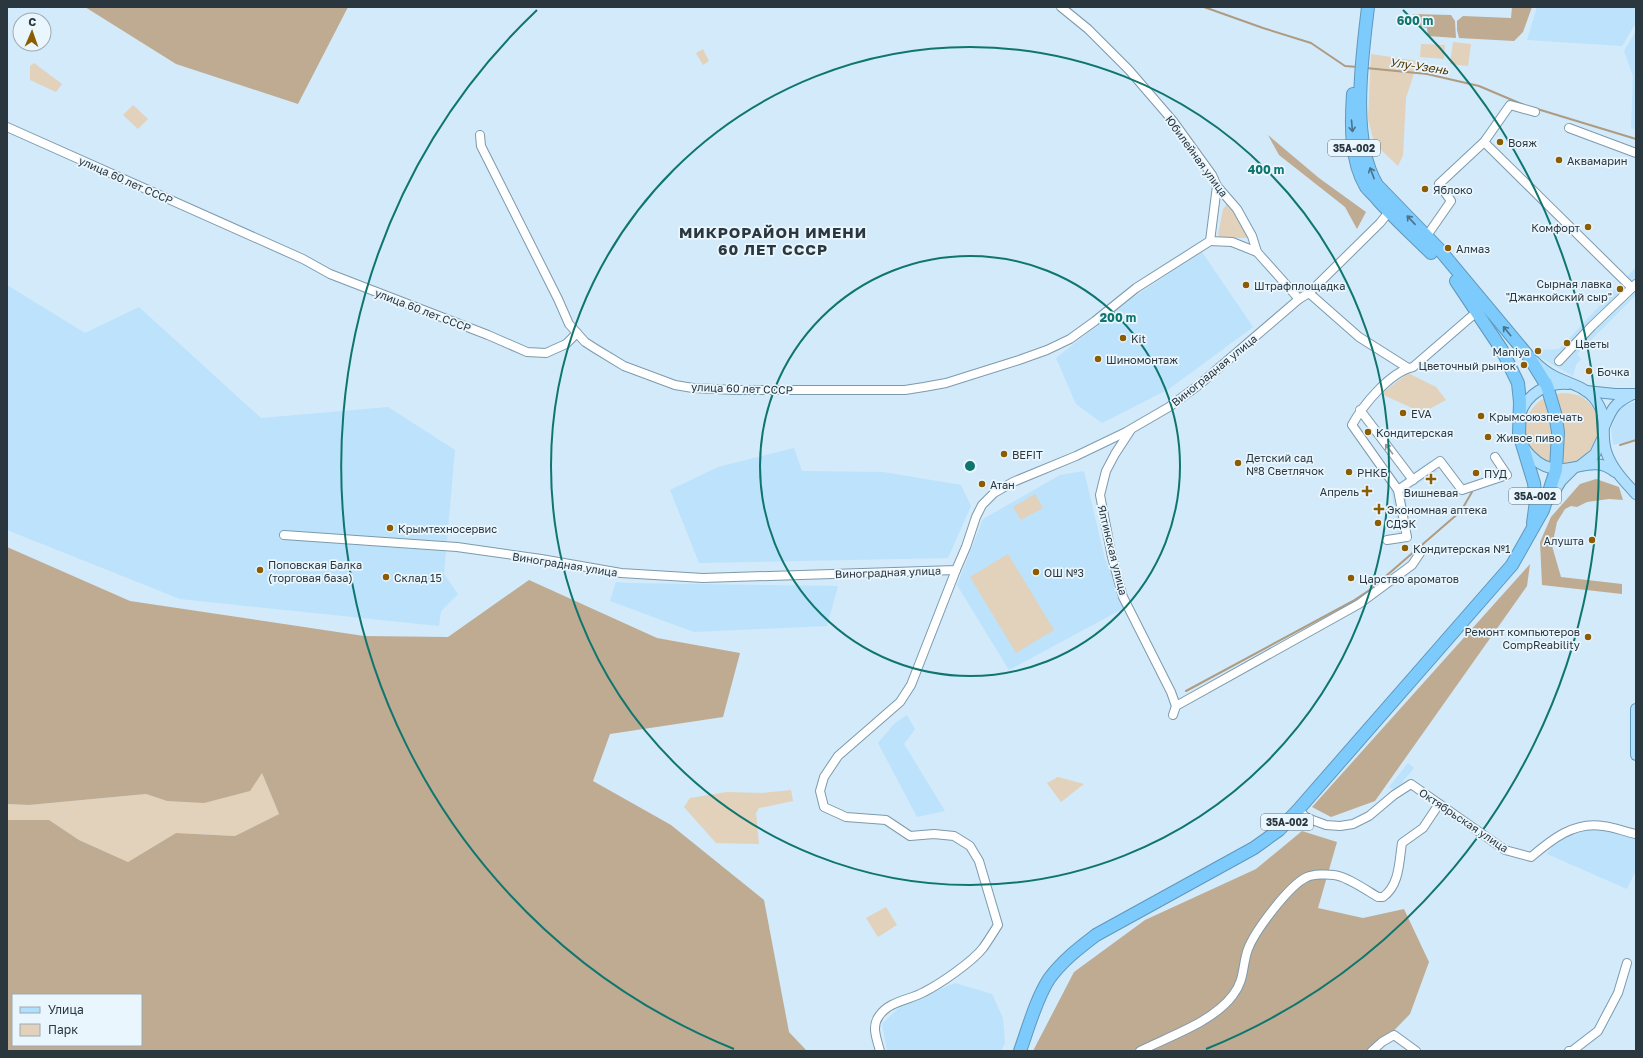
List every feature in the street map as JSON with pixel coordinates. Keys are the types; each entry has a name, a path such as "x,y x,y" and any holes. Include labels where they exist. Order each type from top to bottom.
{"highway":[{"name":"35А-002","path":"1361,7 1358,73 1351,117 1358,168 1367,187 1392,208 1481,308 1518,383 1520,402 1519,434 1534,483 1536,501 1533,524 1524,546"},
{"path":"1359,57 1368,7"},
{"path":"1392,208 1439,249 1481,308 1529,358"},
{"name":"35А-002","path":"1020,1051 1041,995 1049,980 1066,959 1096,935 1254,848 1279,830 1512,565 1543,510 1556,470 1558,432 1555,413 1546,386 1529,358"}],"main road":[{"path":"1529,358 1554,376 1580,388"},
{"path":"1546,386 1556,384 1615,394 1634,394"},
{"name":"35А-002","path":"1519,421 1521,412 1531,396 1546,386"},
{"name":"35А-002","path":"1543,510 1556,489 1577,467 1588,461 1595,454 1601,445 1604,436 1605,424 1599,405 1593,397 1580,388"},
{"path":"1605,424 1611,410 1618,402 1634,394"},
{"path":"1604,436 1606,451 1611,462 1636,494"},
{"name":"35А-002","path":"1523,446 1531,458 1543,466 1556,470 1577,467"},
{"path":"1577,467 1590,464 1602,465 1612,470 1623,479"},
{"path":"1636,709 1636,755"}],"street":[{"name":"Юбилейная улица","path":"1061,7 1088,29 1129,70 1173,121 1212,175 1217,186 1237,209 1252,236 1257,252 1299,299"},
{"path":"1426,237 1451,201 1439,184 1484,142 1510,105 1535,112"},
{"name":"улица 60 лет СССР","path":"7,127 303,259 330,274 488,335 527,352 546,353 566,344 577,333 585,342 596,350 624,366 675,385 693,388 735,390 905,390 946,383 1020,360 1047,350 1070,339 1136,288 1210,241"},
{"path":"1569,128 1636,153"},
{"path":"480,135 481,146 569,324 577,333"},
{"path":"1484,142 1634,286 1592,326 1559,361"},
{"path":"1217,186 1210,241 1232,242 1257,252"},
{"name":"Виноградная улица","path":"284,535 457,547 541,559 621,573 703,578 956,570 966,547 976,516 982,505 994,493 1013,482 1076,456 1132,429 1169,407 1200,384 1299,299 1309,293 1380,223 1392,208"},
{"path":"1309,293 1360,337 1410,368"},
{"path":"1387,540 1407,537 1398,490 1354,430 1352,425 1360,410 1368,400 1401,371 1410,368 1481,308"},
{"path":"1360,410 1413,480"},
{"name":"Ялтинская улица","path":"1132,429 1115,454 1106,471 1100,495 1112,557 1123,597 1172,692 1176,706"},
{"path":"1398,490 1440,461 1462,490 1507,475 1495,457"},
{"path":"1173,715 1176,706 1359,604 1412,565 1422,550"},
{"path":"880,1051 875,1034 875,1025 883,1011 895,1004 929,990 956,971 982,949 998,925 979,861 970,846 954,836 934,834 910,836 886,820 846,817 824,807 820,791 824,777 838,756 900,702 911,685 956,570"},
{"name":"Октябрьская улица","path":"1298,810 1307,818 1326,824 1340,826 1353,824 1369,816 1394,795 1411,784 1505,850 1531,857 1564,832 1579,826 1601,825 1636,834"},
{"path":"1140,1051 1209,1016 1224,1005 1234,994 1244,973 1247,950 1255,935 1277,904 1307,877 1336,875 1378,897 1383,897 1388,894 1399,871 1402,843 1424,828 1439,804"},
{"path":"1571,1051 1598,1031 1618,993 1627,963"},
{"path":"1372,1051 1382,1042 1394,1035 1416,1051"}],"shaded area":[{"path":"85,7 348,7 298,104 176,64"},
{"path":"1512,7 1532,7 1523,32 1514,41 1459,38 1457,21 1463,16 1511,18"},
{"path":"1537,7 1636,7 1636,23 1622,46 1527,40"},
{"path":"1413,14 1451,15 1455,21 1456,38 1428,36 1427,28 1414,25"},
{"path":"1636,31 1636,130 1631,128 1633,76 1624,51"},
{"path":"1268,135 1319,178 1366,212 1357,229 1345,207 1279,155"},
{"path":"1202,252 1253,327 1169,389 1102,423 1076,404 1056,358 1132,298"},
{"path":"1636,267 1636,295 1577,354 1581,359 1576,365 1573,376 1537,356 1541,350 1559,349"},
{"path":"7,285 85,333 139,307 261,418 388,407 455,450 444,574 458,594 441,611 439,626 180,599 7,530"},
{"path":"1636,402 1636,439 1613,445 1611,428 1620,406"},
{"path":"794,448 802,471 883,472 961,485 971,506 948,558 699,563 670,490 718,467"},
{"path":"1430,461 1437,471 1405,492 1411,536 1399,537 1391,488"},
{"name":"ОШ №3","path":"1084,471 1105,559 1126,607 1009,670 957,585 983,519 1060,475"},
{"path":"1596,479 1619,487 1623,500 1609,499 1587,502 1577,507 1571,506 1565,509 1557,522 1552,546 1561,577 1622,584 1622,594 1542,585 1540,542 1551,517 1580,484"},
{"path":"7,547 130,601 364,636 448,637 529,580 657,638 740,653 723,717 610,734 593,781 671,825 764,900 789,1032 807,1051 7,1051 7,820 49,820 79,840 128,862 176,833 235,836 279,814 262,773 250,791 204,803 167,801 146,794 29,805 7,804"},
{"path":"1530,564 1527,586 1375,801 1331,817 1312,807"},
{"path":"616,582 838,586 827,626 694,632 610,601"},
{"path":"907,715 915,729 904,744 945,811 917,817 878,743 895,723"},
{"path":"1408,763 1414,768 1395,791 1389,787"},
{"path":"1602,828 1636,837 1636,874 1634,874 1627,889 1547,854 1557,839 1578,829"},
{"path":"1302,831 1337,842 1318,908 1363,918 1404,909 1429,962 1410,1014 1374,1051 1033,1051 1074,972 1145,920 1256,869"},
{"path":"955,983 992,994 1003,1018 1005,1043 1001,1051 887,1051 882,1024 901,1006"}],"green space":[{"path":"1453,42 1471,44 1468,66 1450,64"},
{"path":"1421,44 1445,45 1444,59 1420,57"},
{"path":"703,49 709,61 703,65 696,53"},
{"path":"1371,54 1418,61 1406,98 1403,155 1398,166 1374,143 1368,119"},
{"path":"34,63 62,84 56,92 30,80 30,66"},
{"path":"133,105 148,119 138,129 123,115"},
{"path":"1227,204 1231,206 1251,238 1220,238 1218,234 1223,209"},
{"path":"1408,373 1436,387 1446,400 1418,415 1410,407 1381,394"},
{"path":"1566,393 1584,398 1594,409 1598,419 1598,429 1596,440 1591,449 1583,457 1574,462 1563,465 1563,439 1554,394"},
{"path":"1544,398 1548,405 1553,429 1550,462 1540,457 1532,449 1527,441 1525,432 1525,423 1529,414 1535,405"},
{"path":"1035,494 1043,508 1021,520 1013,507"},
{"path":"1008,554 1054,630 1016,653 970,577"},
{"path":"262,773 279,814 235,836 176,833 128,862 79,840 49,820 7,820 7,804 29,805 146,794 167,801"},
{"path":"1058,777 1084,784 1061,802 1047,783"},
{"path":"791,790 793,801 759,808 756,813 759,844 716,843 684,807 690,798 727,792 762,793"},
{"path":"886,907 897,925 878,937 866,918"}],"waterway":[{"name":"Улу-Узень","path":"1204,7 1311,43 1345,66 1358,67"},
{"name":"Улу-Узень","path":"1366,68 1427,74 1479,86 1524,105"},
{"name":"Улу-Узень","path":"1534,108 1636,139"},
{"path":"1620,445 1636,440"},
{"path":"1186,691 1353,601 1371,589 1461,511 1472,492"}],"place":[{"name":"Вояж","path":"1500,142"},
{"name":"Аквамарин","path":"1559,160"},
{"name":"Яблоко","path":"1425,189"},
{"name":"Комфорт","path":"1588,227"},
{"name":"Алмаз","path":"1448,248"},
{"name":"Штрафплощадка","path":"1246,285"},
{"name":"Сырная лавка \"Джанкойский сыр\"","path":"1620,289"},
{"name":"Kit","path":"1123,338"},
{"name":"Цветы","path":"1567,343"},
{"name":"Maniya","path":"1538,351"},
{"name":"Шиномонтаж","path":"1098,359"},
{"name":"Цветочный рынок","path":"1524,365"},
{"name":"Бочка","path":"1589,371"},
{"name":"EVA","path":"1403,413"},
{"name":"Крымсоюзпечать","path":"1481,416"},
{"name":"Кондитерская","path":"1368,432"},
{"name":"Живое пиво","path":"1488,437"},
{"name":"BEFIT","path":"1004,454"},
{"name":"Детский сад №8 Светлячок","path":"1238,463"},
{"name":"РНКБ","path":"1349,472"},
{"name":"ПУД","path":"1476,473"},
{"name":"Вишневая","path":"1431,479"},
{"name":"Атан","path":"982,484"},
{"name":"Апрель","path":"1367,491"},
{"name":"Экономная аптека","path":"1379,509"},
{"name":"СДЭК","path":"1378,523"},
{"name":"Крымтехносервис","path":"390,528"},
{"name":"Алушта","path":"1592,540"},
{"name":"Кондитерская №1","path":"1405,548"},
{"name":"Поповская Балка (торговая база)","path":"260,570"},
{"name":"ОШ №3","path":"1036,572"},
{"name":"Склад 15","path":"386,577"},
{"name":"Царство ароматов","path":"1351,578"},
{"name":"Ремонт компьютеров CompReability","path":"1588,637"}],"district":[{"name":"МИКРОРАЙОН ИМЕНИ 60 ЛЕТ СССР","path":"773,240"}]}
